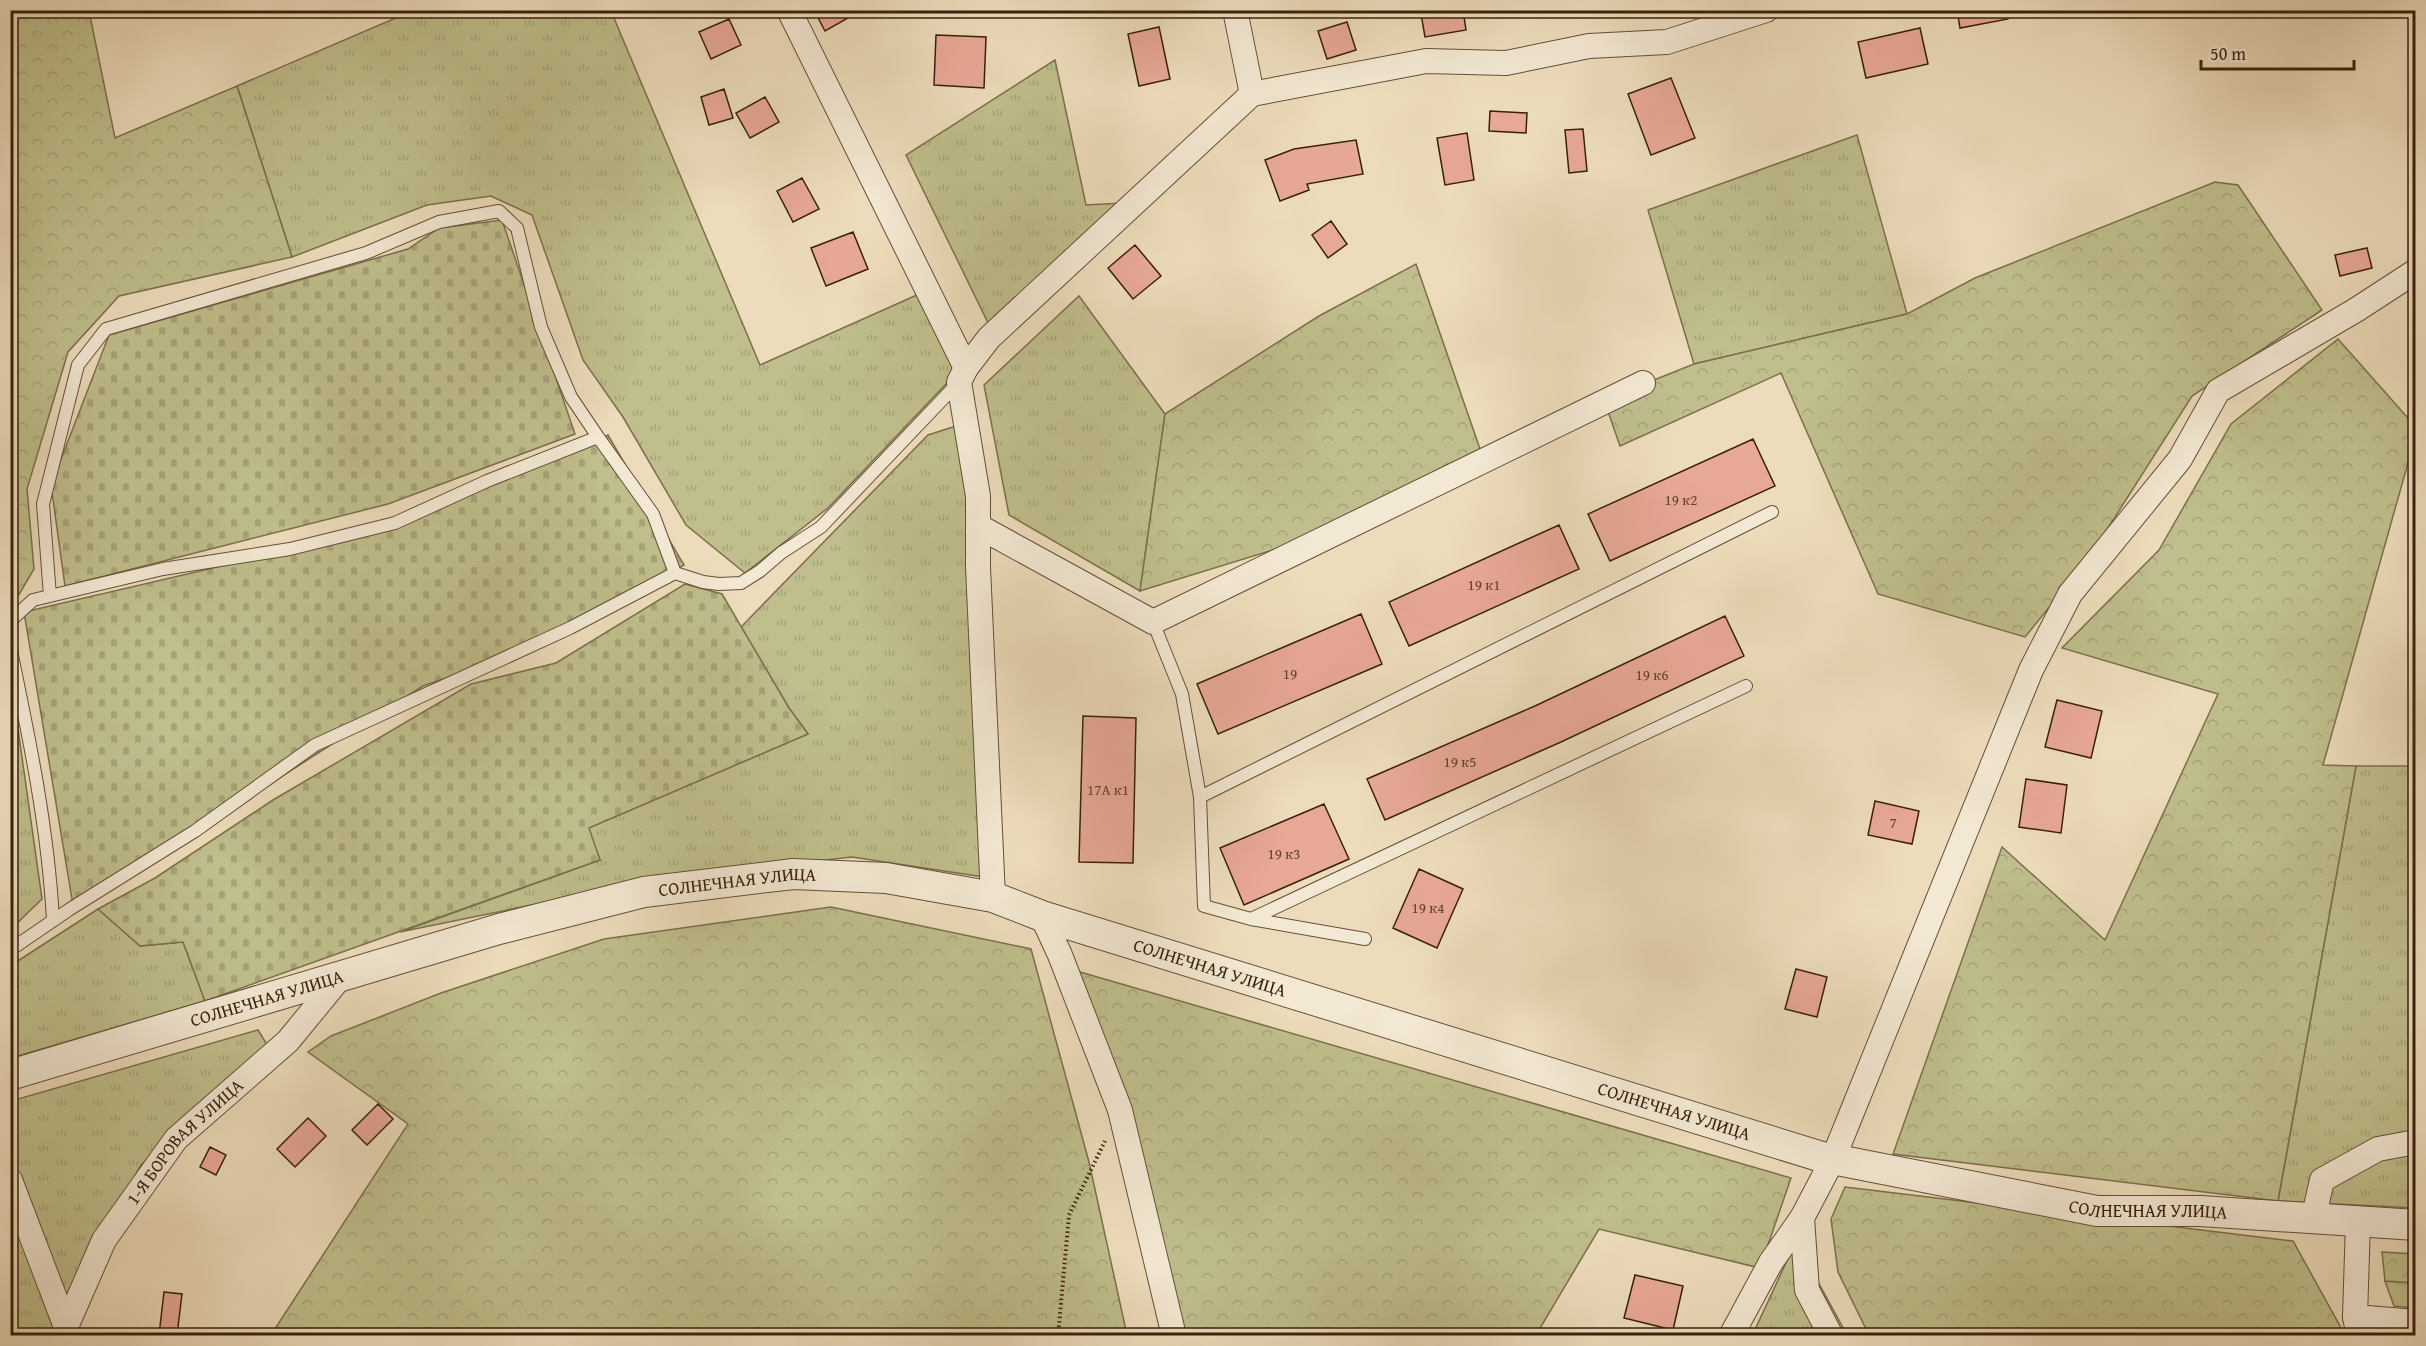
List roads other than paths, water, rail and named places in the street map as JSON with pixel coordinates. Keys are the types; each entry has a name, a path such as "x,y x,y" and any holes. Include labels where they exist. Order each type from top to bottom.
{"street":[{"path":"789,10 962,375 978,496 978,567 993,897"},
{"path":"1235,10 1252,94"},
{"path":"962,375 989,338 1252,94 1426,61 1506,63 1589,46 1667,42 1766,10"},
{"path":"1731,1335 1771,1262 1802,1218 1833,1159 2031,670 2070,594 2180,459 2218,391 2356,310 2415,271"},
{"path":"978,526 1153,622 1643,383"},
{"name":"СОЛНЕЧНАЯ УЛИЦА","path":"10,1075 343,974 499,929 644,892 793,874 886,878 993,897 1042,916 1833,1159 2097,1211 2200,1211 2415,1225"},
{"path":"1042,916 1060,955 1120,1110 1174,1335"},
{"name":"1-Я БОРОВАЯ УЛИЦА","path":"65,1331 104,1240 176,1139 288,1041 343,974"},
{"path":"2313,1220 2322,1180 2378,1149 2415,1142"},
{"path":"10,1180 65,1331"},
{"path":"1802,1218 1807,1290 1831,1335"},
{"path":"2358,1222 2357,1326 2415,1322"}],"lane":[{"path":"50,596 43,504 78,366 106,329 366,253 439,222 498,211 517,228 541,327 571,398 653,514 675,573"},
{"path":"10,950 53,920 195,831 315,745 570,628 675,573 703,582 741,583 821,527 962,375"},
{"path":"10,621 33,600 163,569 290,549 395,523 486,481 598,436"},
{"path":"1200,797 1772,512"},
{"path":"1153,622 1182,694 1200,797 1204,906 1251,918 1365,939"},
{"path":"10,646 36,770 51,879 53,920"},
{"path":"1251,918 1746,686"}]}
